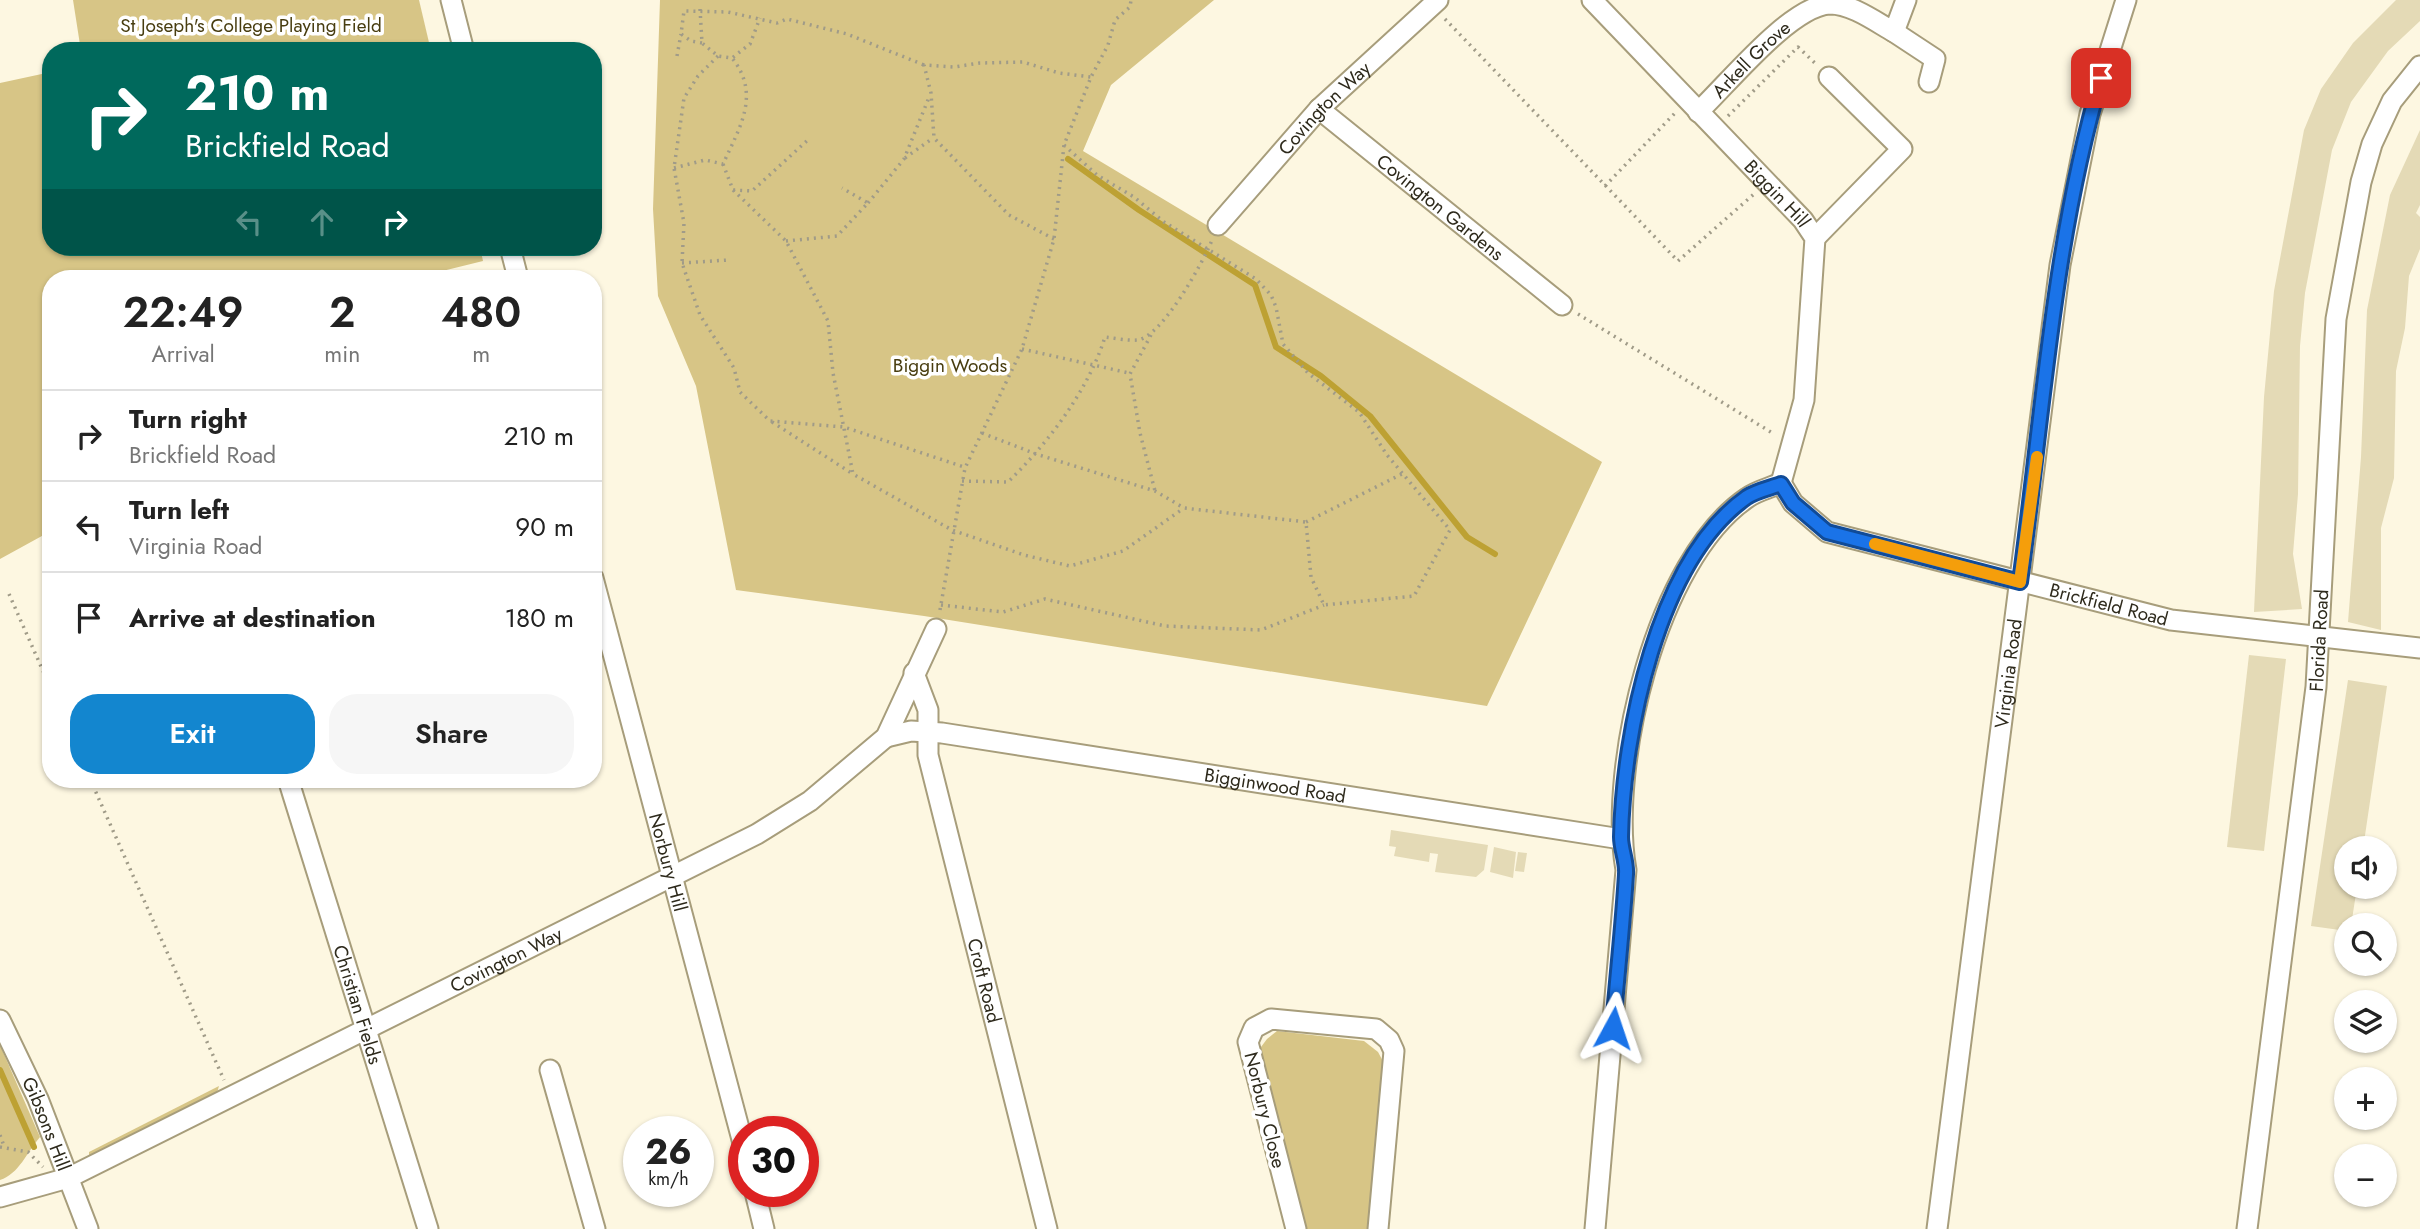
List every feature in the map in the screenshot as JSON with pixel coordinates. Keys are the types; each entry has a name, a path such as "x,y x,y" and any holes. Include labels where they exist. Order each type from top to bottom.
{"street":[{"path":"451,0 462,42"},
{"name":"Biggin Hill","path":"1592,0 1802,220 1815,238 1804,400 1794,446 1781,484"},
{"path":"1894,32 1906,0"},
{"name":"Virginia Road","path":"1937,1229 2060,265 2090,114 2126,0"},
{"name":"Covington Way","path":"1218,225 1319,109 1435,2"},
{"name":"Arkell Grove","path":"1693,106 1781,30 1814,8 1830,4 1843,6 1894,32 1936,60 1929,82"},
{"name":"Florida Road","path":"2247,1229 2321,636 2333,358 2353,221 2361,182 2382,120 2404,85 2420,66"},
{"path":"1815,238 1902,149 1829,77"},
{"name":"Covington Gardens","path":"1319,109 1562,305"},
{"path":"1595,1229 1626,870 1621,839 1639,692 1669,604 1694,559 1731,510 1749,496 1781,484"},
{"name":"Brickfield Road","path":"1781,484 1793,503 1827,532 2020,582 2171,620 2420,648"},
{"name":"Norbury Hill","path":"602,611 736,1116"},
{"name":"Covington Way","path":"0,1196 68,1178 231,1094 757,834 800,807 886,737 937,625"},
{"name":"Croft Road","path":"914,673 928,710 928,755 1047,1229"},
{"name":"Bigginwood Road","path":"886,737 912,730 928,732 1621,839"},
{"name":"Christian Fields","path":"291,788 428,1229"},
{"name":"Norbury Close","path":"1296,1229 1248,1042 1254,1028 1271,1019 1376,1029 1389,1040 1394,1051 1378,1229"},
{"name":"Gibsons Hill","path":"0,1020 38,1099 88,1229"},
{"path":"550,1070 595,1229"},
{"path":"759,1207 764,1229"}],"path":[{"path":"937,625 965,468 1022,349 1054,239 1064,145 1091,77 1108,45 1115,20 1130,7 1131,0"},
{"path":"1435,2 1678,261 1766,183"},
{"path":"677,56 684,11 700,9 777,23 787,19 847,34 924,65 954,67 980,62 1023,62 1059,73 1091,77"},
{"path":"700,9 702,43"},
{"path":"732,58 750,44 760,18"},
{"path":"681,34 691,41 702,43 718,56 732,58 744,73 748,94 740,126 723,164 733,190 786,241 828,321 833,373 853,474"},
{"path":"1715,129 1798,47 1829,77"},
{"path":"718,56 698,76 684,98 674,168 684,223 682,263 700,315 734,368 740,392 770,421 853,474 952,530 1024,555 1070,566 1123,551 1184,508"},
{"path":"924,65 931,93 934,138 1009,215 1054,239"},
{"path":"904,159 931,93"},
{"path":"1605,186 1693,106"},
{"path":"733,190 752,191 810,138"},
{"path":"786,241 837,236 904,159 934,138"},
{"path":"941,605 1003,612 1045,599 1166,626 1261,630 1324,605 1414,596 1450,530 1387,455 1359,412 1308,373 1283,344 1271,295 1256,279 1097,175 1064,145"},
{"path":"674,168 705,160 723,164"},
{"path":"842,188 868,203"},
{"path":"1155,491 1139,433 1129,374 1152,334 1164,321 1209,249 1218,225"},
{"path":"682,263 728,260"},
{"path":"1562,305 1794,446"},
{"path":"962,481 1008,482 1037,454 1096,364 1105,337 1138,340 1152,334"},
{"path":"1022,349 1096,364 1129,374"},
{"path":"770,421 844,427 965,468"},
{"path":"982,433 1037,454 1155,491 1184,508 1306,522 1404,473"},
{"path":"1306,522 1311,578 1324,605"},
{"path":"9,594 42,669"},
{"path":"94,788 231,1094"},
{"path":"0,1135 2,1147 28,1152 39,1163"}],"green space":[{"name":"St Joseph's College Playing Field","path":"73,0 419,0 429,42 80,42"},
{"name":"Biggin Woods","path":"660,0 1214,0 1111,85 1083,151 1602,462 1487,706 924,616 736,590 696,386 658,296 653,209"},
{"path":"42,74 42,256 482,256 483,261 446,270 42,270 42,536 0,559 0,83"},
{"path":"1277,1031 1364,1041 1378,1052 1385,1065 1370,1229 1304,1229 1258,1051"},
{"path":"0,1045 40,1137 18,1168 0,1180"},
{"path":"219,1086 217,1093 89,1156 89,1152"}],"building":[{"path":"2396,0 2420,0 2420,21 2388,51 2351,102 2332,150 2305,293 2300,346 2298,494 2293,554 2302,609 2254,612 2264,397 2274,291 2304,130 2321,89 2353,43"},
{"path":"2420,130 2420,205 2416,213 2420,217 2420,249 2409,276 2405,328 2396,371 2394,478 2381,528 2381,630 2348,622 2361,457 2367,310 2390,195"},
{"path":"2249,655 2286,659 2264,851 2227,847"},
{"path":"2348,680 2387,686 2365,836 2334,836 2334,899 2355,899 2353,913 2334,913 2334,929 2311,926"},
{"path":"1391,830 1488,845 1484,870 1476,877 1435,872 1438,854 1430,853 1429,862 1394,856 1396,847 1389,846"},
{"path":"1494,847 1516,852 1513,878 1490,872"},
{"path":"1518,852 1527,853 1524,872 1515,871"}],"waterway":[{"path":"1068,159 1139,210 1255,285 1276,347 1321,376 1370,416 1467,537 1495,554"},
{"path":"0,1070 34,1147"}],"slow traffic":[{"path":"1875,544 2020,582 2037,457"}],"route":[{"path":"1613,1028 1626,870 1621,839 1639,692 1659,627 1679,583 1713,531 1731,510 1749,496 1781,484 1793,503 1827,532 2020,582 2060,265 2090,114 2101,78"}]}
